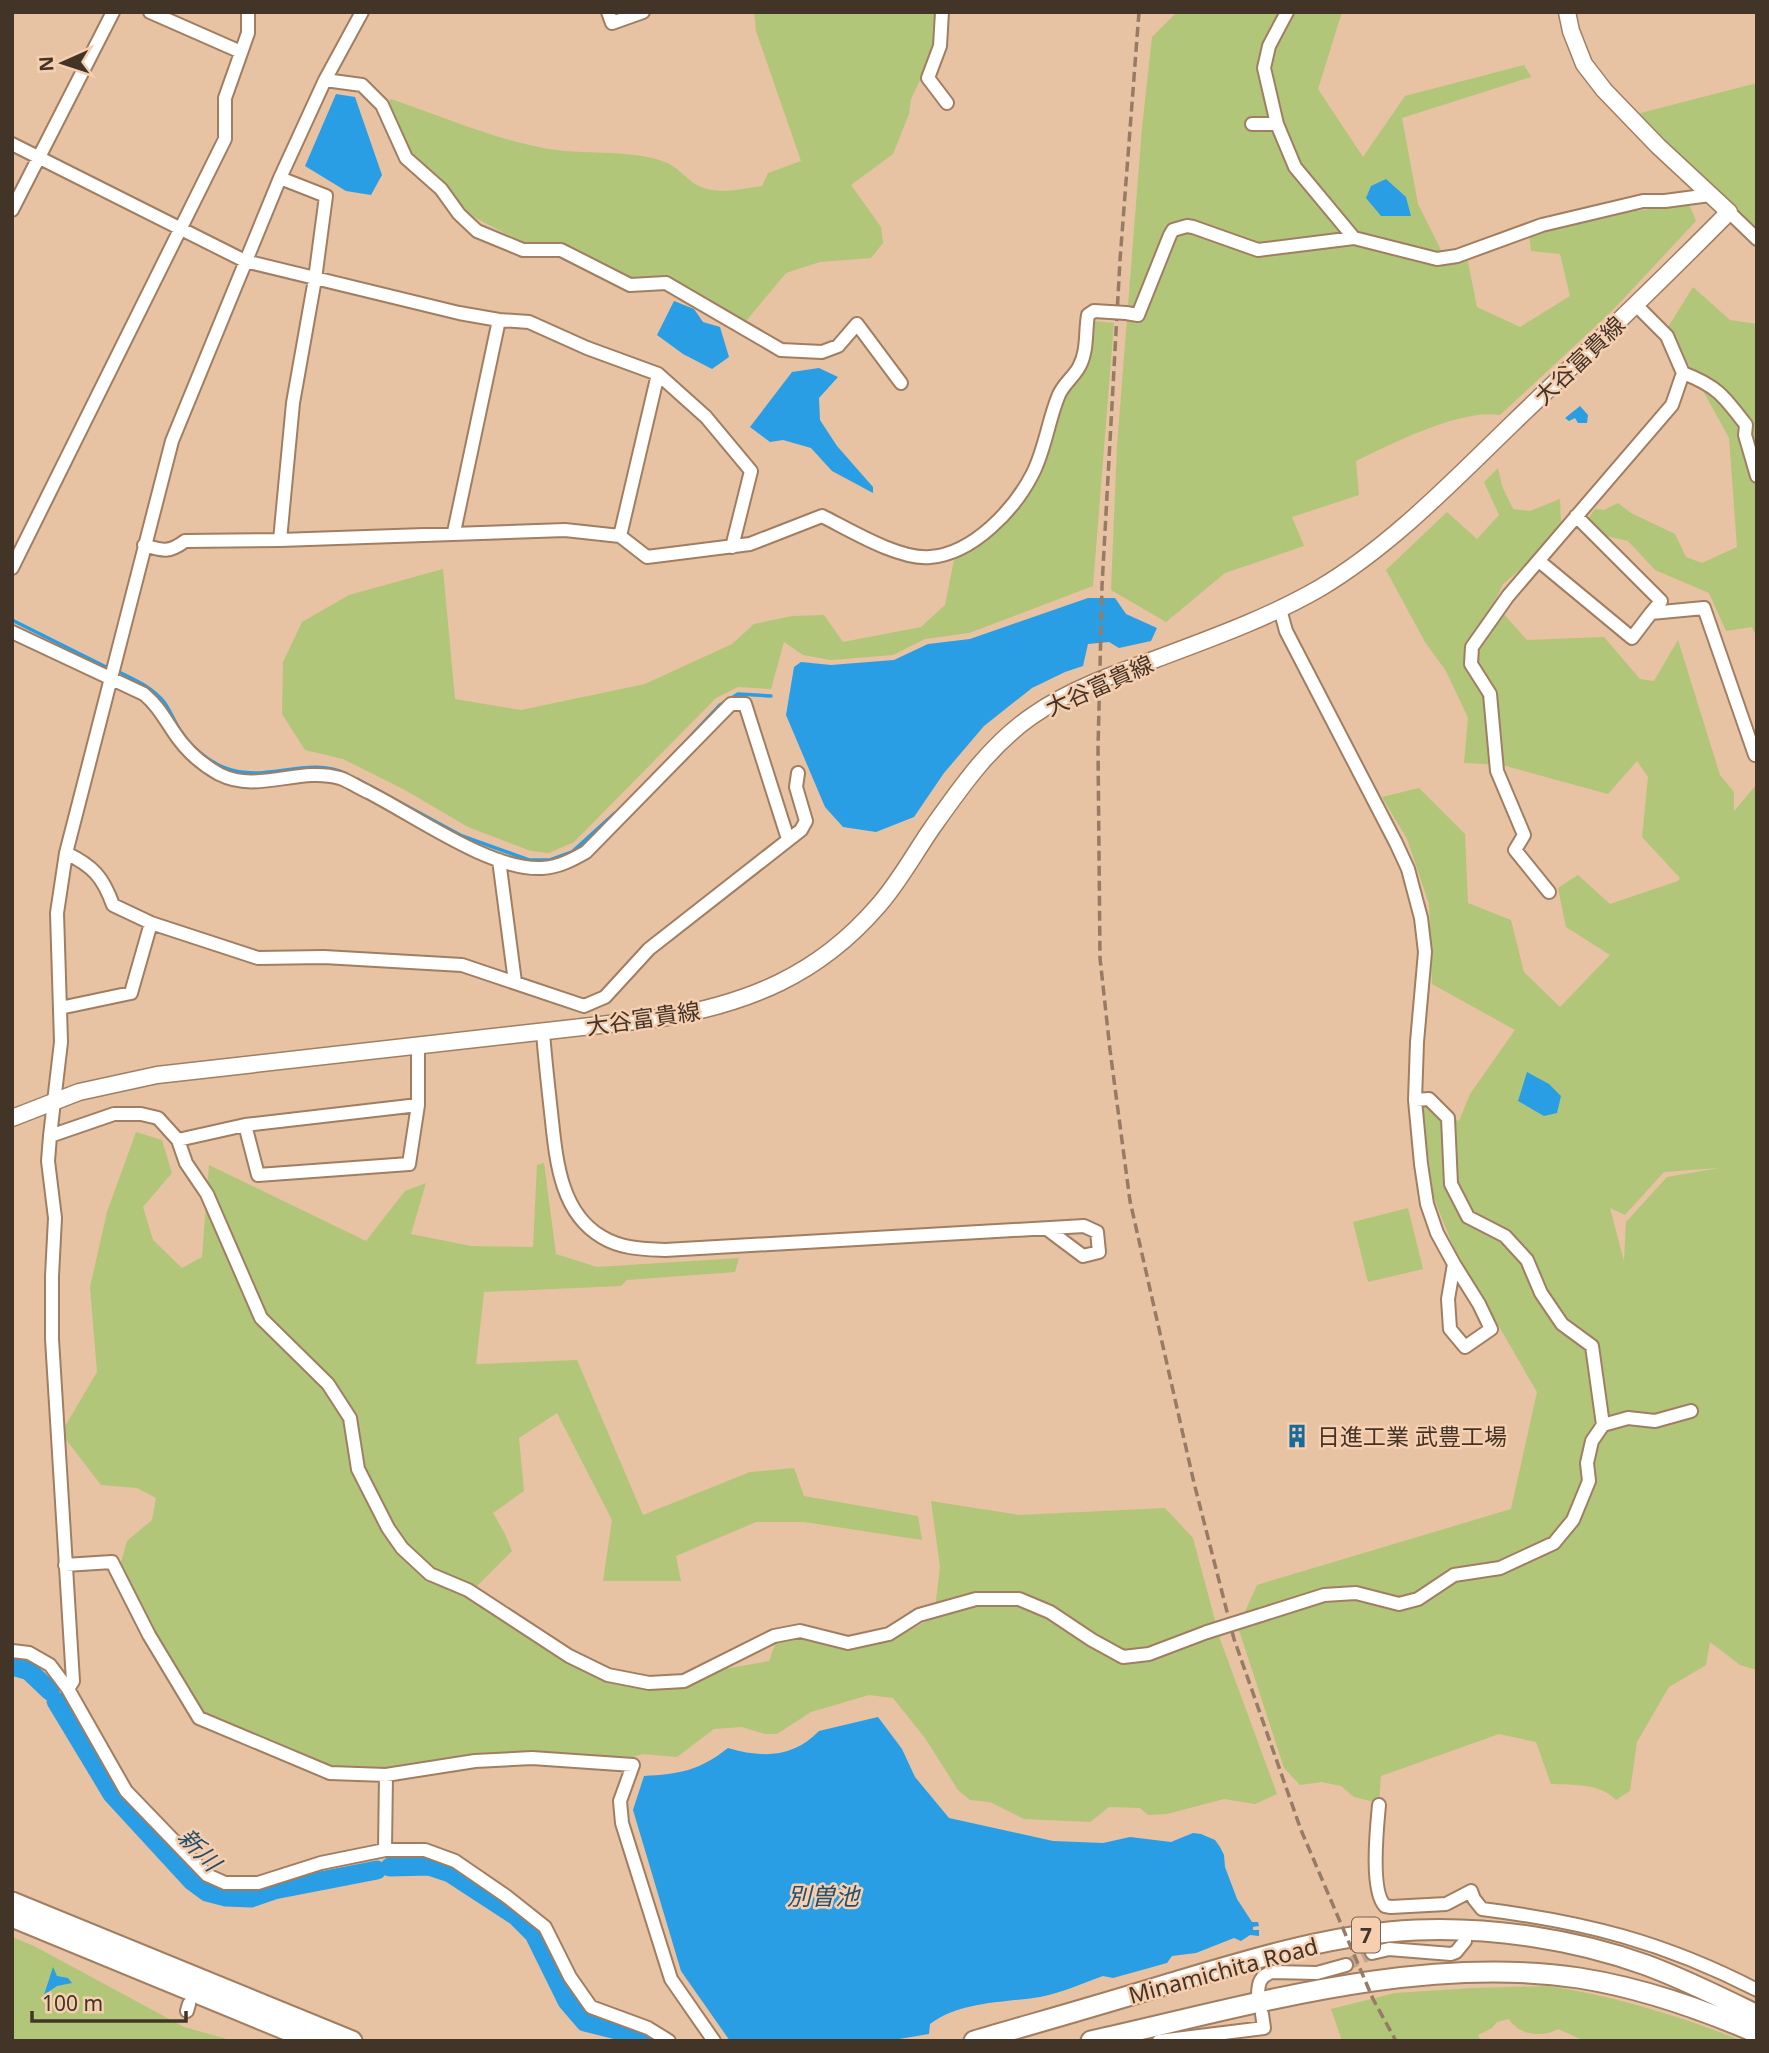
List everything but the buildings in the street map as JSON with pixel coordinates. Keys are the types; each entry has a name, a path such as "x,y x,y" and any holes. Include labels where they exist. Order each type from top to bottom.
{"highway":[{"path":"12,1902 352,2041"},
{"path":"12,1917 313,2041"},
{"name":"Minamichita Road","path":"974,2041 1245,1961 1361,1935 1416,1930 1484,1931 1610,1954 1678,1978 1757,2015"},
{"name":"Minamichita Road","path":"1091,2041 1341,1987 1420,1976 1475,1972 1538,1973 1611,1984 1685,2004 1757,2033"}],"main road":[{"path":"1567,12 1571,32 1584,64 1604,90 1658,146 1729,212"},
{"name":"大谷富貴線","path":"12,1118 55,1100 121,1081 699,1012 733,1003 777,985 818,961 879,905 953,798 1002,739 1034,714 1099,679 1233,630 1280,609 1344,572 1414,516 1636,305 1729,212"}],"street":[{"path":"12,210 113,12"},
{"path":"150,12 241,52"},
{"path":"12,568 225,139 225,98 248,33 248,12"},
{"path":"68,1689 73,1681 52,1339 55,1218 48,1161 61,1042 56,935 66,853 172,441 280,178 325,80 362,12"},
{"path":"608,12 612,23 643,12"},
{"path":"942,12 940,46 928,78 947,103"},
{"path":"1287,12 1269,46 1264,68 1277,124 1295,167 1354,238"},
{"path":"325,80 362,85 382,106 405,158 441,189 459,214 477,231 523,250 561,250 630,285 666,284 782,350 822,352 838,346 857,324 901,383"},
{"path":"1252,124 1277,124"},
{"path":"12,144 245,261 459,313 529,322 587,348 658,374 706,417 751,471 732,547"},
{"path":"280,178 327,196 293,403 280,540"},
{"path":"144,545 162,550 174,549 186,541 565,530 620,536 647,557 750,544 821,516 899,552 928,558 950,554 990,530 1033,474 1060,391 1079,369 1084,357 1088,315 1094,311 1138,315 1173,230 1193,227 1258,250 1354,238 1437,259 1457,256 1555,222 1643,201 1710,195"},
{"path":"1729,212 1757,239"},
{"path":"1549,892 1515,850 1524,835 1497,771 1490,694 1471,664 1472,647 1508,596 1672,405 1683,373 1667,336 1636,305"},
{"path":"454,533 499,320"},
{"path":"1683,373 1707,382 1724,395 1746,425 1745,435 1757,475"},
{"path":"620,536 658,374"},
{"path":"1539,561 1632,638 1661,601 1576,516"},
{"path":"1651,613 1704,608 1755,755"},
{"path":"1280,609 1286,631 1408,869 1421,918 1426,952 1417,1042 1415,1100 1427,1204 1437,1233 1491,1329 1465,1347 1450,1329 1448,1299 1454,1264"},
{"path":"12,632 144,694 158,705 174,733 193,756 218,773 250,782 315,775 340,778 460,843 499,860 541,869 564,864 586,852 731,704 744,704 788,839"},
{"path":"66,853 87,863 106,885 113,905 151,923 258,958 324,957 462,965 584,1006 605,997 649,949 801,830 806,821 796,787 798,773"},
{"path":"499,860 515,982"},
{"path":"61,1008 131,993 151,923"},
{"path":"542,1032 557,1162 566,1195 579,1218 602,1237 632,1249 665,1250 1047,1228"},
{"path":"244,1125 258,1175 409,1164 418,1105 418,1046"},
{"path":"1415,1100 1429,1099 1448,1118 1451,1184 1468,1217 1505,1236 1527,1260 1541,1293 1562,1324 1592,1346 1603,1425"},
{"path":"178,1140 244,1125 418,1105"},
{"path":"50,1136 114,1114 141,1114 158,1118 178,1140 186,1163 207,1194 261,1318 328,1384 351,1418 358,1469 388,1528 402,1548 430,1574 468,1590 569,1656 608,1675 649,1683 684,1681 774,1636 800,1631 848,1643 890,1634 919,1615 976,1599 1019,1599 1050,1612 1122,1657 1149,1654 1207,1632 1324,1595 1356,1592 1399,1604 1418,1599 1454,1575 1500,1568 1554,1543 1573,1520 1589,1481 1587,1463 1592,1441 1603,1425 1628,1418 1655,1421 1691,1411"},
{"path":"65,1565 112,1562 149,1635 199,1718 330,1773 386,1775 475,1761 532,1758 633,1765 620,1801 622,1823 671,1979 714,2041"},
{"path":"12,1651 29,1653 50,1665 68,1689 126,1791 207,1875 225,1883 258,1883 321,1863 385,1850 425,1850 455,1861 545,1927 570,1977 591,2007 648,2028 669,2041"},
{"path":"385,1850 386,1775"},
{"path":"1379,1805 1376,1860 1380,1902 1391,1908 1436,1905 1454,1901 1471,1891 1480,1915 1537,1916 1619,1933 1699,1963 1757,1990"},
{"path":"1372,1953 1389,1949 1451,1954 1457,1952 1465,1941"},
{"path":"1258,1996 1260,1980 1272,1972 1317,1973 1346,1965"},
{"path":"1160,2041 1264,2028 1262,2014"}],"green space":[{"path":"754,12 936,12 936,36 893,154 851,185 881,227 883,243 871,258 820,262 786,273 746,321 669,278 631,279 565,245 525,244 470,215 442,182 408,150 387,104 391,99 485,133 543,148 650,158 669,164 695,184 711,190 728,191 762,186 768,173 801,161 756,31"},
{"path":"1177,12 1342,12 1318,89 1363,157 1405,96 1524,65 1531,77 1402,118 1418,204 1442,252 1467,257 1477,307 1520,327 1570,296 1560,254 1531,251 1529,233 1620,213 1689,204 1696,221 1612,311 1500,415 1466,417 1447,422 1356,461 1359,495 1292,517 1304,546 1225,573 1166,622 1111,590 1117,446 1142,128 1152,37"},
{"path":"1757,83 1757,240 1629,116"},
{"path":"1693,287 1730,320 1757,324 1757,638 1752,627 1726,631 1709,593 1655,570 1628,541 1606,536 1588,519 1595,509 1604,510 1618,503 1631,513 1675,534 1686,557 1702,563 1737,547 1729,438 1668,327"},
{"path":"1093,321 1114,323 1093,586 969,633 925,639 893,655 831,660 803,655 784,642 771,689 738,687 716,698 574,842 549,853 531,851 468,827 405,790 343,759 305,750 282,714 283,662 302,622 349,595 443,569 455,699 521,710 645,684 732,644 754,624 792,616 824,615 843,642 921,627 945,605 954,560 996,532 1031,490 1051,444 1066,393 1085,368"},
{"path":"1498,468 1502,486 1513,509 1530,511 1560,499 1561,523 1534,558 1503,584 1494,603 1527,640 1604,637 1640,679 1654,681 1678,640 1720,775 1734,792 1734,811 1757,784 1757,1670 1740,1665 1710,1642 1706,1665 1669,1687 1637,1742 1630,1791 1616,1800 1610,1794 1594,1788 1551,1784 1536,1742 1499,1734 1381,1776 1379,1803 1354,1797 1341,1786 1321,1782 1300,1785 1284,1768 1238,1627 1257,1585 1511,1509 1537,1392 1455,1251 1433,1196 1422,1103 1459,1121 1470,1094 1515,1030 1432,984 1429,904 1407,839 1382,797 1419,788 1465,834 1468,903 1511,920 1524,972 1560,1007 1610,955 1566,927 1558,888 1578,875 1610,904 1678,881 1680,878 1642,837 1648,777 1637,761 1608,794 1502,765 1464,763 1468,718 1446,671 1425,642 1386,570 1447,512 1477,539 1499,515 1484,482","holes":["1719,1168 1667,1177 1626,1222 1624,1261 1610,1208 1625,1215 1664,1172"]},
{"path":"136,1132 162,1140 172,1173 143,1207 153,1240 182,1268 202,1257 209,1165 366,1241 405,1191 426,1183 411,1234 471,1246 533,1247 537,1165 544,1163 556,1254 597,1267 739,1258 735,1272 627,1280 621,1286 484,1292 476,1364 577,1360 643,1515 750,1472 794,1468 804,1496 918,1516 922,1540 804,1522 756,1522 676,1556 681,1581 603,1581 612,1520 557,1413 519,1438 524,1491 493,1513 512,1551 467,1596 566,1660 605,1680 650,1689 686,1687 724,1669 769,1661 776,1642 803,1638 848,1649 894,1639 934,1617 940,1567 931,1501 1019,1515 1165,1508 1193,1538 1220,1639 1277,1794 1255,1804 1224,1799 1167,1814 1148,1815 1140,1808 1109,1807 1090,1822 1024,1819 990,1802 970,1800 958,1790 925,1738 893,1698 869,1695 811,1712 777,1734 765,1734 742,1727 714,1729 677,1757 643,1754 629,1758 533,1752 475,1755 388,1769 328,1767 203,1714 151,1629 120,1566 127,1541 152,1520 156,1498 137,1488 101,1485 61,1433 97,1372 90,1287 107,1212"},
{"path":"1408,1208 1423,1269 1368,1282 1353,1222"},
{"path":"12,1937 34,1946 184,2027 234,2041 12,2041"},
{"path":"1548,1986 1647,2008 1743,2041 1585,2041 1558,2029 1538,2034 1525,2032 1509,2019 1497,2022 1492,2028 1478,2035 1481,2041 1342,2041 1331,2009 1395,1993"}],"water":[{"path":"336,94 355,97 382,175 371,195 346,191 305,166"},
{"path":"1386,179 1406,197 1411,216 1381,216 1366,198 1371,186"},
{"path":"674,301 694,309 703,322 720,327 729,357 712,369 683,354 657,335"},
{"path":"819,368 838,377 819,398 820,420 837,446 873,487 873,493 832,471 811,448 783,440 770,442 750,427 792,372"},
{"path":"1580,406 1588,415 1587,423 1578,423 1575,418 1569,421 1565,418"},
{"path":"1088,598 1115,598 1126,614 1157,628 1151,641 1119,648 1109,642 1088,644 1083,666 1032,688 984,726 944,773 914,817 876,832 843,827 825,807 786,715 794,667 801,662 831,665 894,660 928,644 970,639"},
{"path":"1527,1072 1549,1084 1561,1096 1557,1113 1544,1116 1518,1101"},
{"name":"別曽池","path":"878,1717 902,1749 915,1777 949,1818 1053,1841 1103,1843 1130,1837 1171,1842 1193,1833 1215,1840 1224,1855 1225,1867 1237,1899 1252,1922 1258,1922 1259,1926 1253,1927 1253,1930 1259,1930 1259,1936 1250,1935 1241,1941 1234,1938 1196,1953 1172,1956 1167,1963 1113,1978 1103,1976 1048,1995 983,2004 955,2011 930,2024 929,2034 887,2041 730,2041 681,1971 633,1810 644,1776 688,1770 708,1762 728,1748 765,1754 788,1751 809,1740 819,1731"},
{"path":"53,1967 57,1976 68,1978 72,1983 57,1986 44,1995"}],"waterway":[{"path":"12,620 106,667"},
{"path":"119,672 154,692 166,705 189,742 218,765 240,772 317,767 347,774"},
{"path":"675,753 720,705 738,694 771,696"},
{"path":"357,779 462,836 529,860 550,860 572,852 615,813"},
{"name":"新川","path":"12,1666 29,1671 50,1691"},
{"name":"新川","path":"56,1701 112,1794 192,1881 207,1892 226,1897 251,1898 274,1890 377,1870"},
{"name":"新川","path":"390,1867 429,1866 450,1873 516,1916 534,1934 567,2001 585,2022 641,2036 646,2041"}],"tunnel":[{"path":"1346,1965 1372,1953"}],"railway":[{"path":"1139,12 1120,260 1102,586 1098,748 1100,958 1110,1050 1130,1201 1194,1483 1234,1639 1301,1830 1373,1999 1396,2041"}],"place":[{"name":"日進工業 武豊工場","path":"1297,1436"}]}
